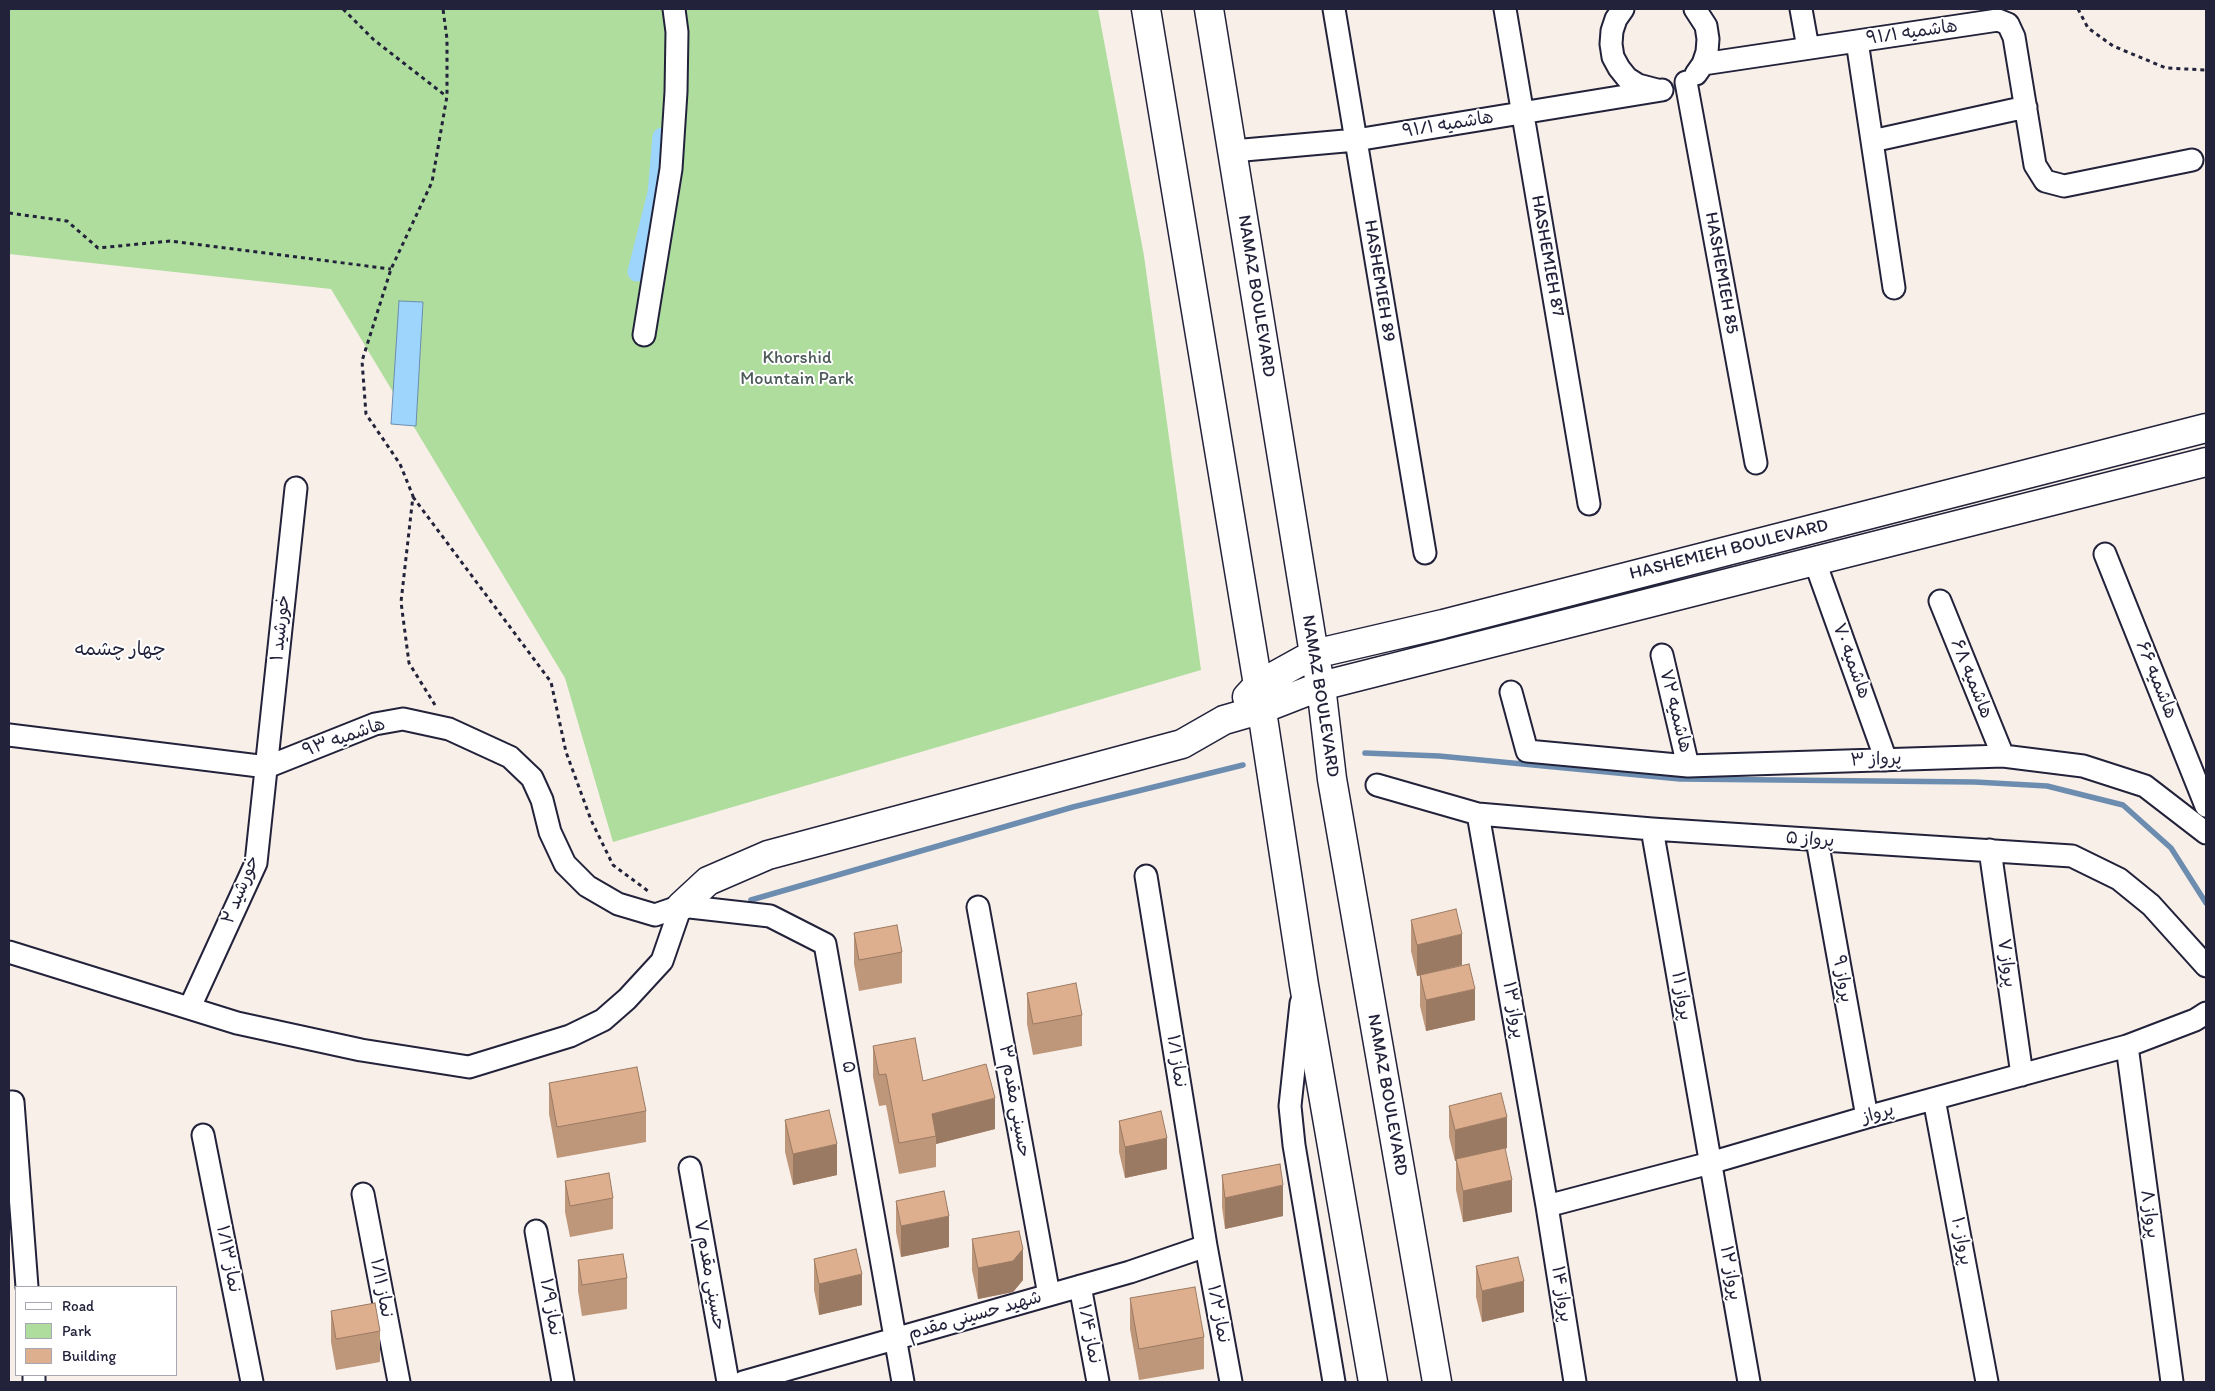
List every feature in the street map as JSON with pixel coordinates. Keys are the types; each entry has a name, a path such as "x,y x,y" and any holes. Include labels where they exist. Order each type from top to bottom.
{"main road":[{"path":"1146,9 1260,697 1304,985 1373,1382"},
{"name":"NAMAZ BOULEVARD","path":"1209,9 1314,654 1322,686 1332,779 1437,1382"},
{"name":"HASHEMIEH BOULEVARD","path":"1260,697 1314,654 1443,624 2206,428"},
{"name":"HASHEMIEH BOULEVARD","path":"1260,697 1322,686 2206,462"},
{"path":"681,906 708,881 768,855 1182,744 1260,697"}],"street":[{"path":"644,334 671,168 676,92 677,32 674,9"},
{"name":"HASHEMIEH 89","path":"1334,9 1425,553"},
{"name":"HASHEMIEH 87","path":"1505,9 1589,504"},
{"path":"1608,9 1612,31"},
{"path":"1623,9 1616,19 1612,31 1613,57 1627,78 1638,85 1662,90"},
{"path":"1686,82 1696,74 1703,64 1707,52 1706,26 1695,9"},
{"path":"1801,9 1808,48"},
{"name":"هاشمیه ۹۱/۱","path":"1703,64 1857,41 1971,16 1998,20 2008,24 2014,37 2035,165 2045,181 2064,186 2192,160"},
{"path":"1857,41 1894,288"},
{"name":"هاشمیه ۹۱/۱","path":"1233,151 1356,140 1675,88 1686,82"},
{"name":"HASHEMIEH 85","path":"1686,82 1756,463"},
{"path":"1872,141 2026,107"},
{"name":"خورشید ۱","path":"267,767 296,488"},
{"name":"هاشمیه ۶۶","path":"2105,554 2206,806"},
{"name":"هاشمیه ۷۰","path":"1815,562 1886,760"},
{"name":"هاشمیه ۶۸","path":"1940,601 2003,756"},
{"name":"هاشمیه ۷۲","path":"1662,655 1688,766"},
{"name":"پرواز ۳","path":"1511,692 1527,751 1688,766 2003,756 2083,766 2145,786 2206,833"},
{"name":"هاشمیه ۹۳","path":"9,735 267,767 375,724 403,719 449,729 510,757 532,778 542,800 550,832 565,864 587,886 618,904 655,915"},
{"name":"خورشید ۲","path":"190,1007 256,863 267,767"},
{"name":"پرواز ۵","path":"1377,786 1478,814 1652,829 2072,856 2119,879 2151,905 2206,966"},
{"name":"پرواز ۱۳","path":"1478,814 1547,1206"},
{"name":"پرواز ۱۱","path":"1652,829 1710,1164"},
{"name":"پرواز ۹","path":"1817,840 1867,1118"},
{"name":"پرواز ۷","path":"1990,850 2022,1075"},
{"name":"نماز ۱/۱","path":"1146,876 1206,1246"},
{"path":"655,915 681,906"},
{"path":"9,952 190,1007 236,1023 351,1048 469,1067 570,1036 603,1020 627,999 662,961 681,906"},
{"name":"۵","path":"681,906 770,916 826,944 896,1339"},
{"name":"حسینی مقدم ۳","path":"978,908 1049,1295"},
{"path":"1304,985 1290,1106 1294,1145 1334,1382"},
{"name":"پرواز","path":"1547,1206 1710,1164 1934,1099 2127,1046 2194,1020 2206,1013"},
{"name":"پرواز ۸","path":"2127,1046 2172,1382"},
{"name":"پرواز ۱۰","path":"1934,1099 1987,1382"},
{"path":"11,1102 27,1286"},
{"name":"نماز ۱/۱۳","path":"203,1135 252,1382"},
{"name":"پرواز ۱۲","path":"1710,1164 1749,1382"},
{"name":"حسینی مقدم ۷","path":"690,1168 728,1382"},
{"name":"نماز ۱/۱۱","path":"363,1194 399,1382"},
{"name":"پرواز ۱۴","path":"1547,1206 1575,1382"},
{"name":"نماز ۱/۹","path":"536,1231 563,1382"},
{"name":"شهید حسینی مقدم","path":"742,1382 1080,1286 1206,1246"},
{"name":"نماز ۱/۲","path":"1206,1246 1231,1382"},
{"name":"نماز ۱/۴","path":"1080,1286 1098,1382"},
{"path":"896,1339 903,1382"}],"path":[{"path":"344,9 374,40 447,96"},
{"path":"443,9 447,39 447,96 432,182 391,269 362,361 366,414 400,464 413,496 551,682 566,752 591,820 612,865 649,892 655,915"},
{"path":"2078,9 2088,28 2113,46 2166,68 2206,70"},
{"path":"9,213 67,221 98,248 170,241 391,269"},
{"path":"413,496 401,602 409,663 449,729"}],"green space":[{"name":"Khorshid Mountain Park","path":"9,9 1098,9 1144,256 1201,670 613,842 565,678 331,289 9,254"}],"water":[{"path":"399,301 423,302 416,426 391,424"}],"building":[{"path":"1456,909 1462,934 1417,945 1411,920"},
{"path":"897,925 902,952 859,960 854,933"},
{"path":"1469,964 1475,989 1426,1000 1420,975"},
{"path":"1076,983 1082,1015 1033,1024 1027,993"},
{"path":"915,1038 923,1081 986,1064 995,1098 932,1114 936,1136 899,1143 886,1074 879,1075 873,1046"},
{"path":"637,1067 646,1111 557,1127 549,1083"},
{"path":"1501,1093 1507,1117 1455,1130 1449,1106"},
{"path":"829,1110 837,1144 793,1154 785,1120"},
{"path":"1161,1111 1167,1138 1125,1147 1119,1121"},
{"path":"1505,1148 1512,1180 1463,1191 1456,1159"},
{"path":"1280,1164 1283,1185 1225,1198 1222,1175"},
{"path":"609,1173 613,1198 570,1206 565,1181"},
{"path":"944,1191 949,1216 901,1226 896,1201"},
{"path":"1019,1231 1023,1249 1013,1261 978,1268 972,1239"},
{"path":"856,1249 862,1274 819,1284 814,1259"},
{"path":"623,1254 627,1278 582,1285 578,1260"},
{"path":"1518,1257 1524,1281 1482,1291 1476,1266"},
{"path":"1195,1287 1204,1337 1139,1349 1130,1298"},
{"path":"375,1303 380,1331 336,1339 331,1311"}],"waterway":[{"path":"637,272 657,193 662,137"},
{"path":"1365,753 1439,756 1680,779 1975,782 2047,786 2123,805 2171,848 2206,903"},
{"path":"751,900 1073,807 1243,765"}],"district":[{"name":"چهار چشمه","path":"120,650"}]}
